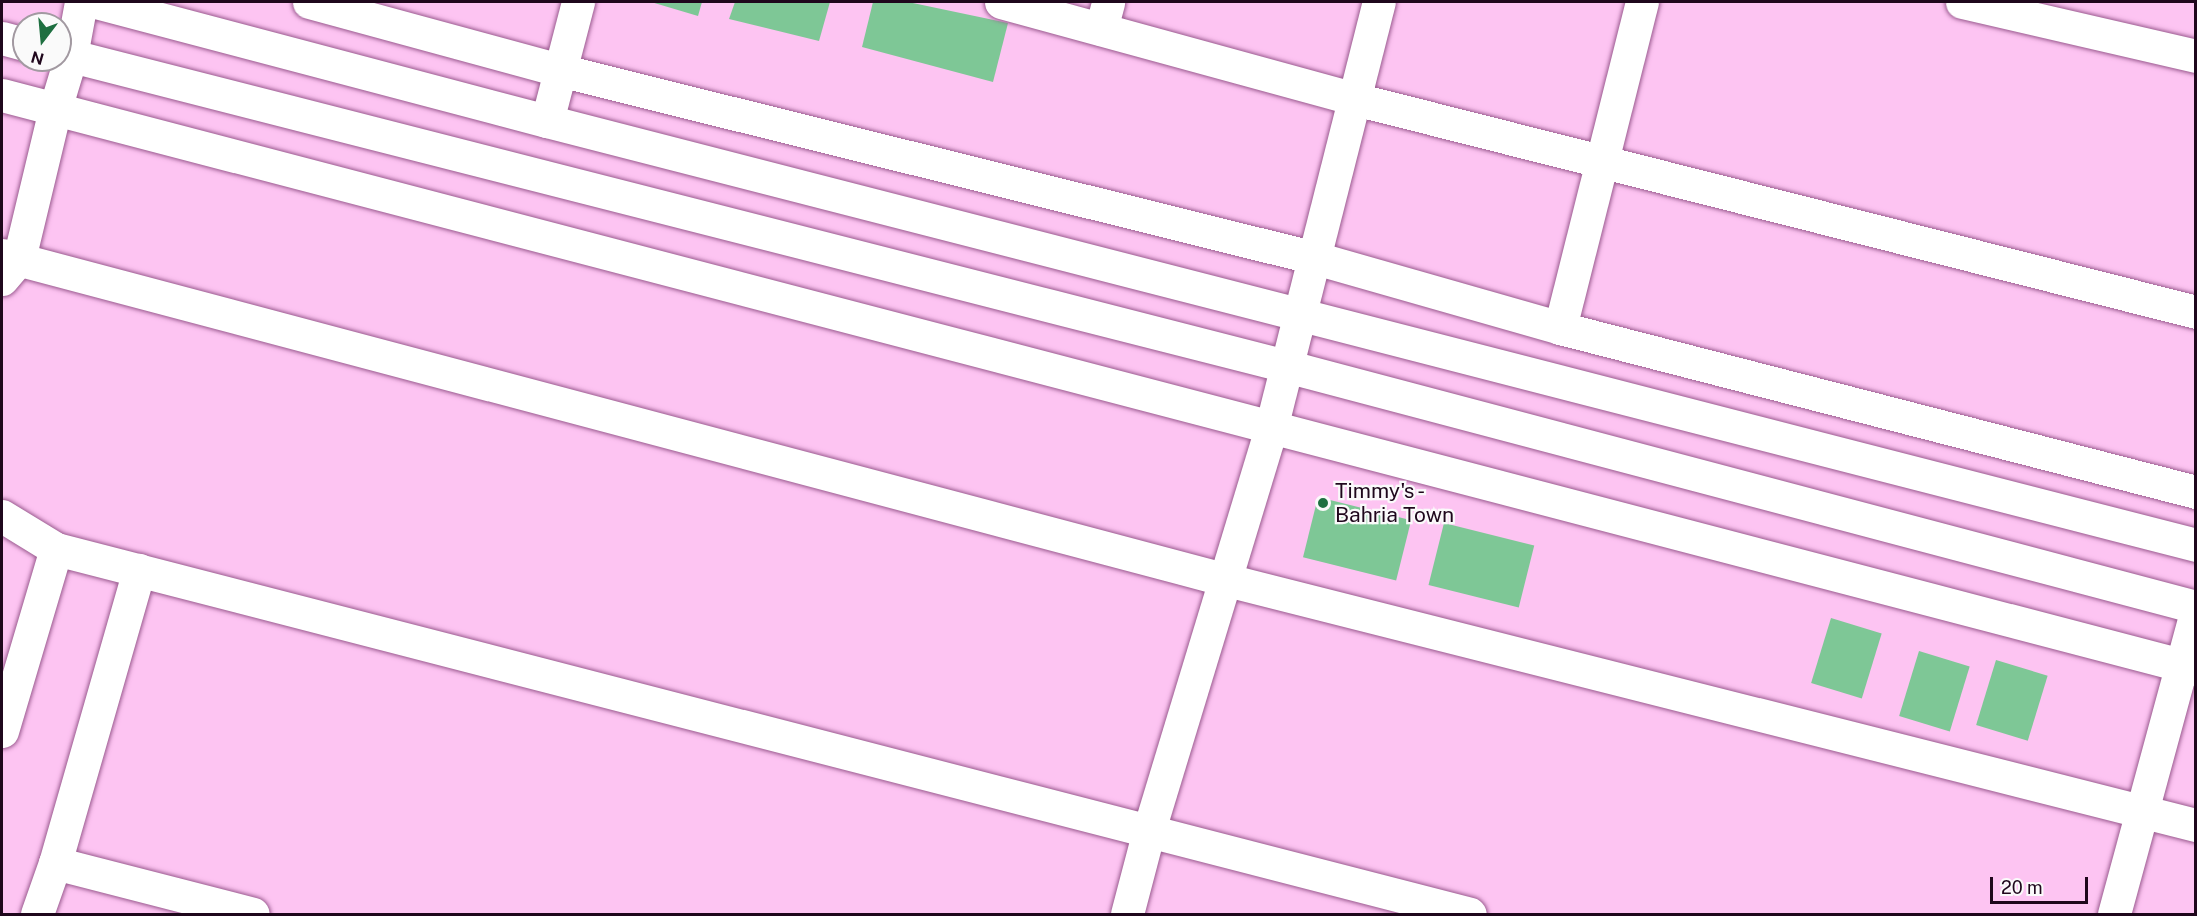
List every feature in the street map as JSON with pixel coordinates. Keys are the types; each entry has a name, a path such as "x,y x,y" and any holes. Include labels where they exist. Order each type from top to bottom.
{"street":[{"path":"72,31 81,2"},
{"path":"96,2 547,121 2196,545"},
{"path":"309,2 559,70 1315,258 1560,328 2196,492"},
{"path":"547,121 578,2"},
{"path":"1001,2 1105,15 1355,99 2196,312"},
{"path":"1127,915 1149,830 1227,580 1270,428 1379,2"},
{"path":"1560,328 1642,2"},
{"path":"1962,2 2196,56"},
{"path":"72,56 1286,366 2196,607"},
{"path":"62,72 55,109 7,264 1227,580 2196,825"},
{"path":"2,95 2188,668"},
{"path":"2,516 56,549 1149,830 1317,877 1470,915"},
{"path":"2,731 56,549"},
{"path":"37,915 55,863 139,570"},
{"path":"2114,915 2142,812 2188,668 2196,612"},
{"path":"55,863 253,915"}],"building":[{"path":"651,2 702,2 698,16"},
{"path":"735,2 830,2 819,41 729,19"},
{"path":"873,2 908,2 1008,23 993,82 862,47"},
{"path":"1318,497 1411,520 1396,580 1303,557"},
{"path":"1444,523 1534,545 1519,608 1429,585"},
{"path":"1831,618 1882,633 1862,699 1811,683"},
{"path":"1919,651 1970,666 1950,732 1899,716"},
{"path":"1996,660 2048,676 2028,741 1976,725"}],"place":[{"name":"Timmy's - Bahria Town","path":"1323,503"}]}
